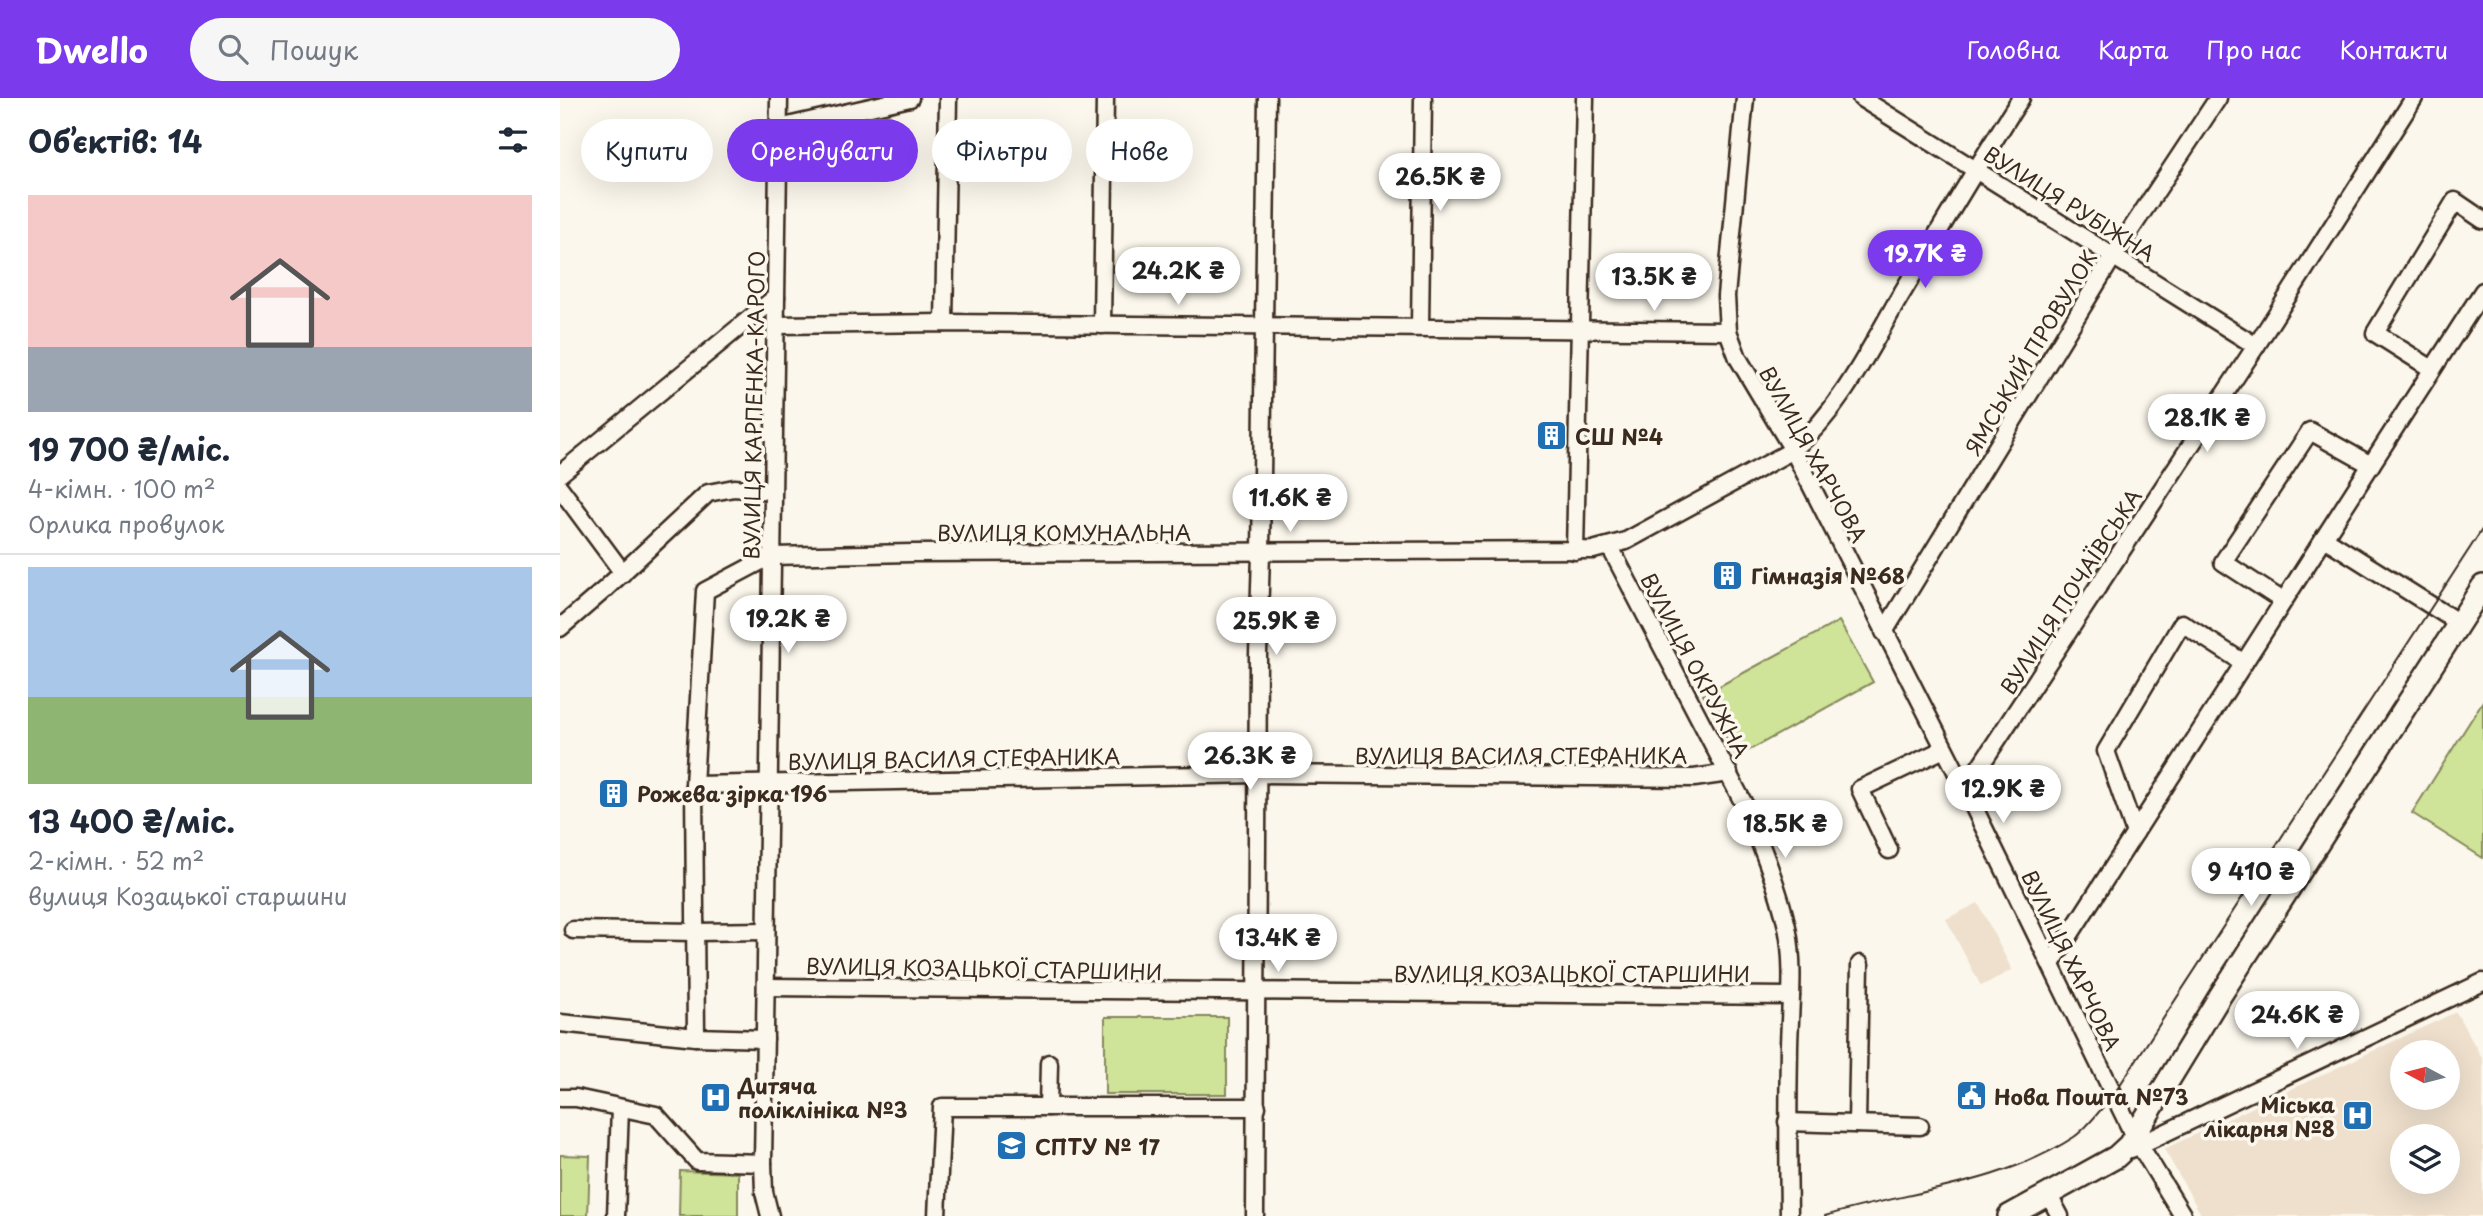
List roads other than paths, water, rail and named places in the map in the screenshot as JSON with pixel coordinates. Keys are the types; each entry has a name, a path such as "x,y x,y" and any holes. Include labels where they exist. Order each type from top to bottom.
{"main road":[{"path":"2008,1216 2133,1145 2220,996 2483,586"}],"street":[{"name":"ВУЛИЦЯ КАРПЕНКА-КАРОГО","path":"779,98 779,119"},
{"path":"818,119 910,98"},
{"path":"944,323 948,98"},
{"path":"1102,325 1105,98"},
{"path":"1255,1216 1258,655 1267,98"},
{"path":"1420,327 1423,98"},
{"path":"1575,551 1585,98"},
{"name":"ВУЛИЦЯ ХАРЧОВА","path":"1745,98 1726,296 1728,331 1738,358 1793,450 1965,789 2052,964 2133,1145 2183,1216"},
{"name":"ВУЛИЦЯ РУБІЖНА","path":"1861,98 2256,346"},
{"name":"ВУЛИЦЯ КОМУНАЛЬНА","path":"771,556 1575,551 1610,547 1626,541 1793,450 1815,430 1843,390 1975,169 2021,98"},
{"name":"ЯМСЬКИЙ ПРОВУЛОК","path":"1884,632 2114,255 2218,98"},
{"name":"ВУЛИЦЯ ПОЧАЇВСЬКА","path":"1965,789 2256,346 2414,98"},
{"name":"ВУЛИЦЯ КАРПЕНКА-КАРОГО","path":"770,1216 764,1192 763,1163 778,182"},
{"path":"2432,369 2375,333 2455,201 2483,220"},
{"path":"2052,964 2482,295"},
{"path":"560,474 776,297"},
{"path":"776,325 944,323 1728,331"},
{"path":"2283,601 2223,562 2310,430 2371,465"},
{"path":"560,488 623,573"},
{"path":"560,628 708,493 734,488 772,491"},
{"path":"2324,538 2459,623"},
{"name":"ВУЛИЦЯ ОКРУЖНА","path":"1610,547 1729,773 1762,847 1787,927 1791,996 1787,1122 1789,1216"},
{"path":"696,1037 694,785 705,591 771,556"},
{"path":"2135,833 2106,751 2182,623 2244,663"},
{"path":"1889,850 1860,789 1944,750"},
{"name":"ВУЛИЦЯ ВАСИЛЯ СТЕФАНИКА","path":"694,785 1258,774 1694,778 1729,773"},
{"path":"573,930 766,931"},
{"path":"1857,1124 1860,964"},
{"path":"2133,1145 2483,982"},
{"name":"ВУЛИЦЯ КОЗАЦЬКОЇ СТАРШИНИ","path":"766,987 1791,996"},
{"path":"560,1023 696,1037 765,1039"},
{"path":"1048,1107 1049,1063"},
{"path":"560,1098 576,1098 656,1115 698,1161 763,1163"},
{"path":"937,1216 942,1107 1257,1107"},
{"path":"616,1216 620,1108"},
{"path":"1787,1122 1920,1126"},
{"path":"2048,1194 2060,1216"}],"tram line":[{"path":"1825,1216 1984,1177 2045,1153 2085,1128 2114,1094 2483,528"}],"place":[{"name":"СШ №4","path":"1552,436"},
{"name":"Гімназія №68","path":"1728,575"},
{"name":"Рожева зірка 196","path":"614,793"},
{"name":"Нова Пошта №73","path":"1971,1096"},
{"name":"Дитяча поліклініка №3","path":"715,1097"},
{"name":"Міська лікарня №8","path":"2358,1116"},
{"name":"СПТУ № 17","path":"1012,1146"}]}
